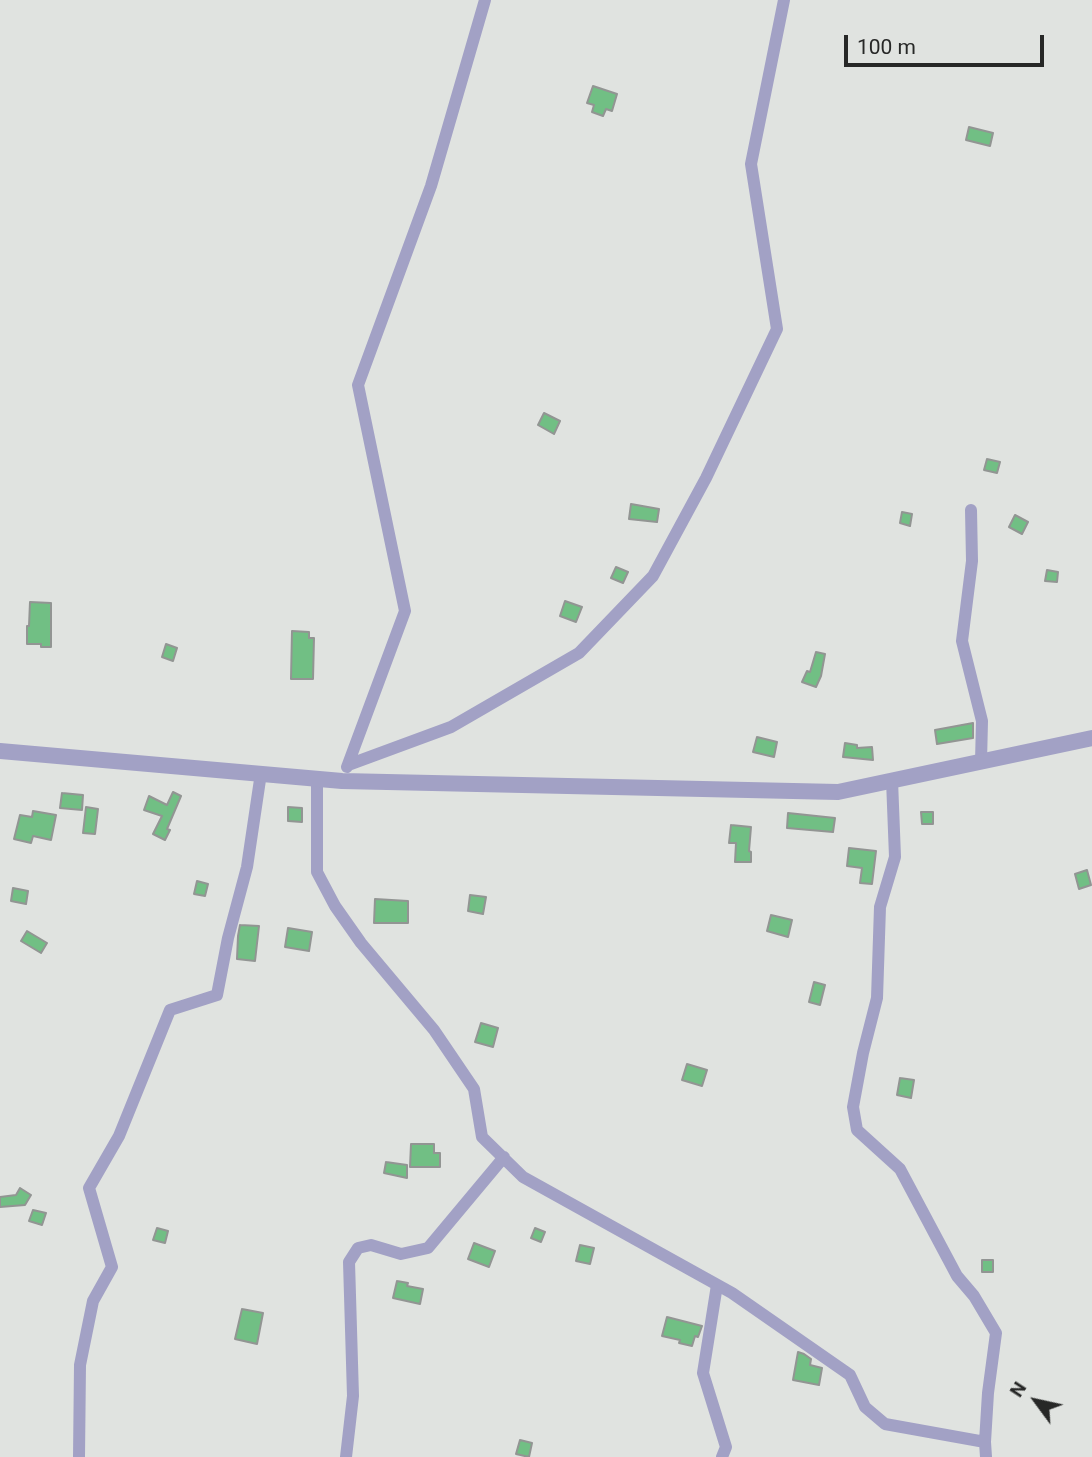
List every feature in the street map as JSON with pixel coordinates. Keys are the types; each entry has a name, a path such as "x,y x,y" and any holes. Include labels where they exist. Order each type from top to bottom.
{"street":[{"path":"342,781 405,611 358,385 431,186 485,0"},
{"path":"348,765 451,727 579,653 653,576 706,478 777,329 751,164 784,0"},
{"path":"971,510 972,561 962,641 982,721 981,762"},
{"path":"0,751 342,781 838,792 1092,738"},
{"path":"79,1457 80,1366 93,1301 112,1267 89,1188 120,1136 170,1010 217,995 228,938 247,867 261,774"},
{"path":"317,779 317,872 335,906 361,943 434,1030 474,1090 482,1137 523,1177 732,1293 850,1375 865,1408 885,1424 985,1442"},
{"path":"892,780 895,857 880,907 877,998 853,1107 856,1130 900,1169 957,1276 974,1296 996,1333 988,1393 986,1457"},
{"path":"346,1457 354,1396 349,1262 358,1248 371,1245 401,1254 428,1248 504,1157"},
{"path":"717,1284 703,1373 726,1447 722,1457"}],"building":[{"path":"593,86 617,94 612,111 606,109 603,116 592,112 594,105 587,103"},
{"path":"969,127 993,133 990,146 966,140"},
{"path":"544,413 560,421 554,434 538,425"},
{"path":"987,459 1000,462 997,473 984,470"},
{"path":"631,504 659,509 657,522 629,519"},
{"path":"902,512 912,514 910,526 900,523"},
{"path":"1015,515 1028,522 1022,534 1009,527"},
{"path":"616,567 628,572 623,583 611,578"},
{"path":"1047,570 1058,572 1057,582 1045,581"},
{"path":"565,601 582,607 576,622 560,616"},
{"path":"30,602 51,603 51,647 27,644"},
{"path":"292,631 309,632 309,638 314,638 313,679 291,679"},
{"path":"166,644 177,648 173,661 162,657"},
{"path":"816,652 825,654 816,687 802,682 807,671 810,672"},
{"path":"973,723 973,738 937,744 935,730"},
{"path":"757,737 777,742 774,757 753,752"},
{"path":"845,743 857,745 857,748 872,747 873,760 843,757"},
{"path":"173,792 181,796 165,840 153,834 162,816 144,810 149,796 167,805"},
{"path":"62,793 83,795 82,810 60,808"},
{"path":"86,807 98,809 95,834 83,833"},
{"path":"288,807 302,808 302,822 288,821"},
{"path":"33,811 56,815 51,840 33,836 31,843 14,839 20,815 32,817"},
{"path":"921,812 933,812 933,824 922,824"},
{"path":"788,813 835,818 833,832 787,828"},
{"path":"731,825 751,827 751,862 735,862 736,843 729,843"},
{"path":"849,848 876,851 872,884 860,883 862,868 847,866"},
{"path":"1087,870 1091,885 1079,889 1075,874"},
{"path":"197,881 208,884 205,896 194,894"},
{"path":"13,888 28,891 26,904 11,901"},
{"path":"470,895 486,897 483,914 468,911"},
{"path":"375,899 408,901 408,923 374,923"},
{"path":"771,915 792,920 788,937 767,931"},
{"path":"240,925 259,926 255,961 237,959"},
{"path":"288,928 312,932 309,951 285,947"},
{"path":"27,931 47,943 41,953 21,941"},
{"path":"814,982 825,985 820,1005 809,1002"},
{"path":"481,1023 498,1028 493,1047 475,1042"},
{"path":"687,1064 707,1070 702,1086 682,1080"},
{"path":"900,1078 914,1080 911,1098 897,1095"},
{"path":"411,1144 434,1144 434,1153 440,1153 440,1167 410,1167"},
{"path":"386,1162 407,1165 407,1178 384,1173"},
{"path":"20,1188 31,1195 25,1205 0,1207 0,1197 16,1195"},
{"path":"33,1210 46,1213 42,1225 29,1221"},
{"path":"157,1228 168,1231 165,1243 153,1240"},
{"path":"535,1228 545,1232 541,1242 531,1238"},
{"path":"474,1243 495,1251 489,1267 468,1259"},
{"path":"580,1245 594,1248 590,1264 576,1261"},
{"path":"982,1260 993,1260 993,1272 982,1272"},
{"path":"397,1281 423,1289 420,1304 393,1298"},
{"path":"242,1309 263,1313 257,1344 235,1339"},
{"path":"667,1317 702,1326 692,1346 662,1336"},
{"path":"798,1352 811,1359 810,1365 822,1368 819,1385 793,1380"},
{"path":"520,1440 532,1443 529,1457 516,1454"}]}
